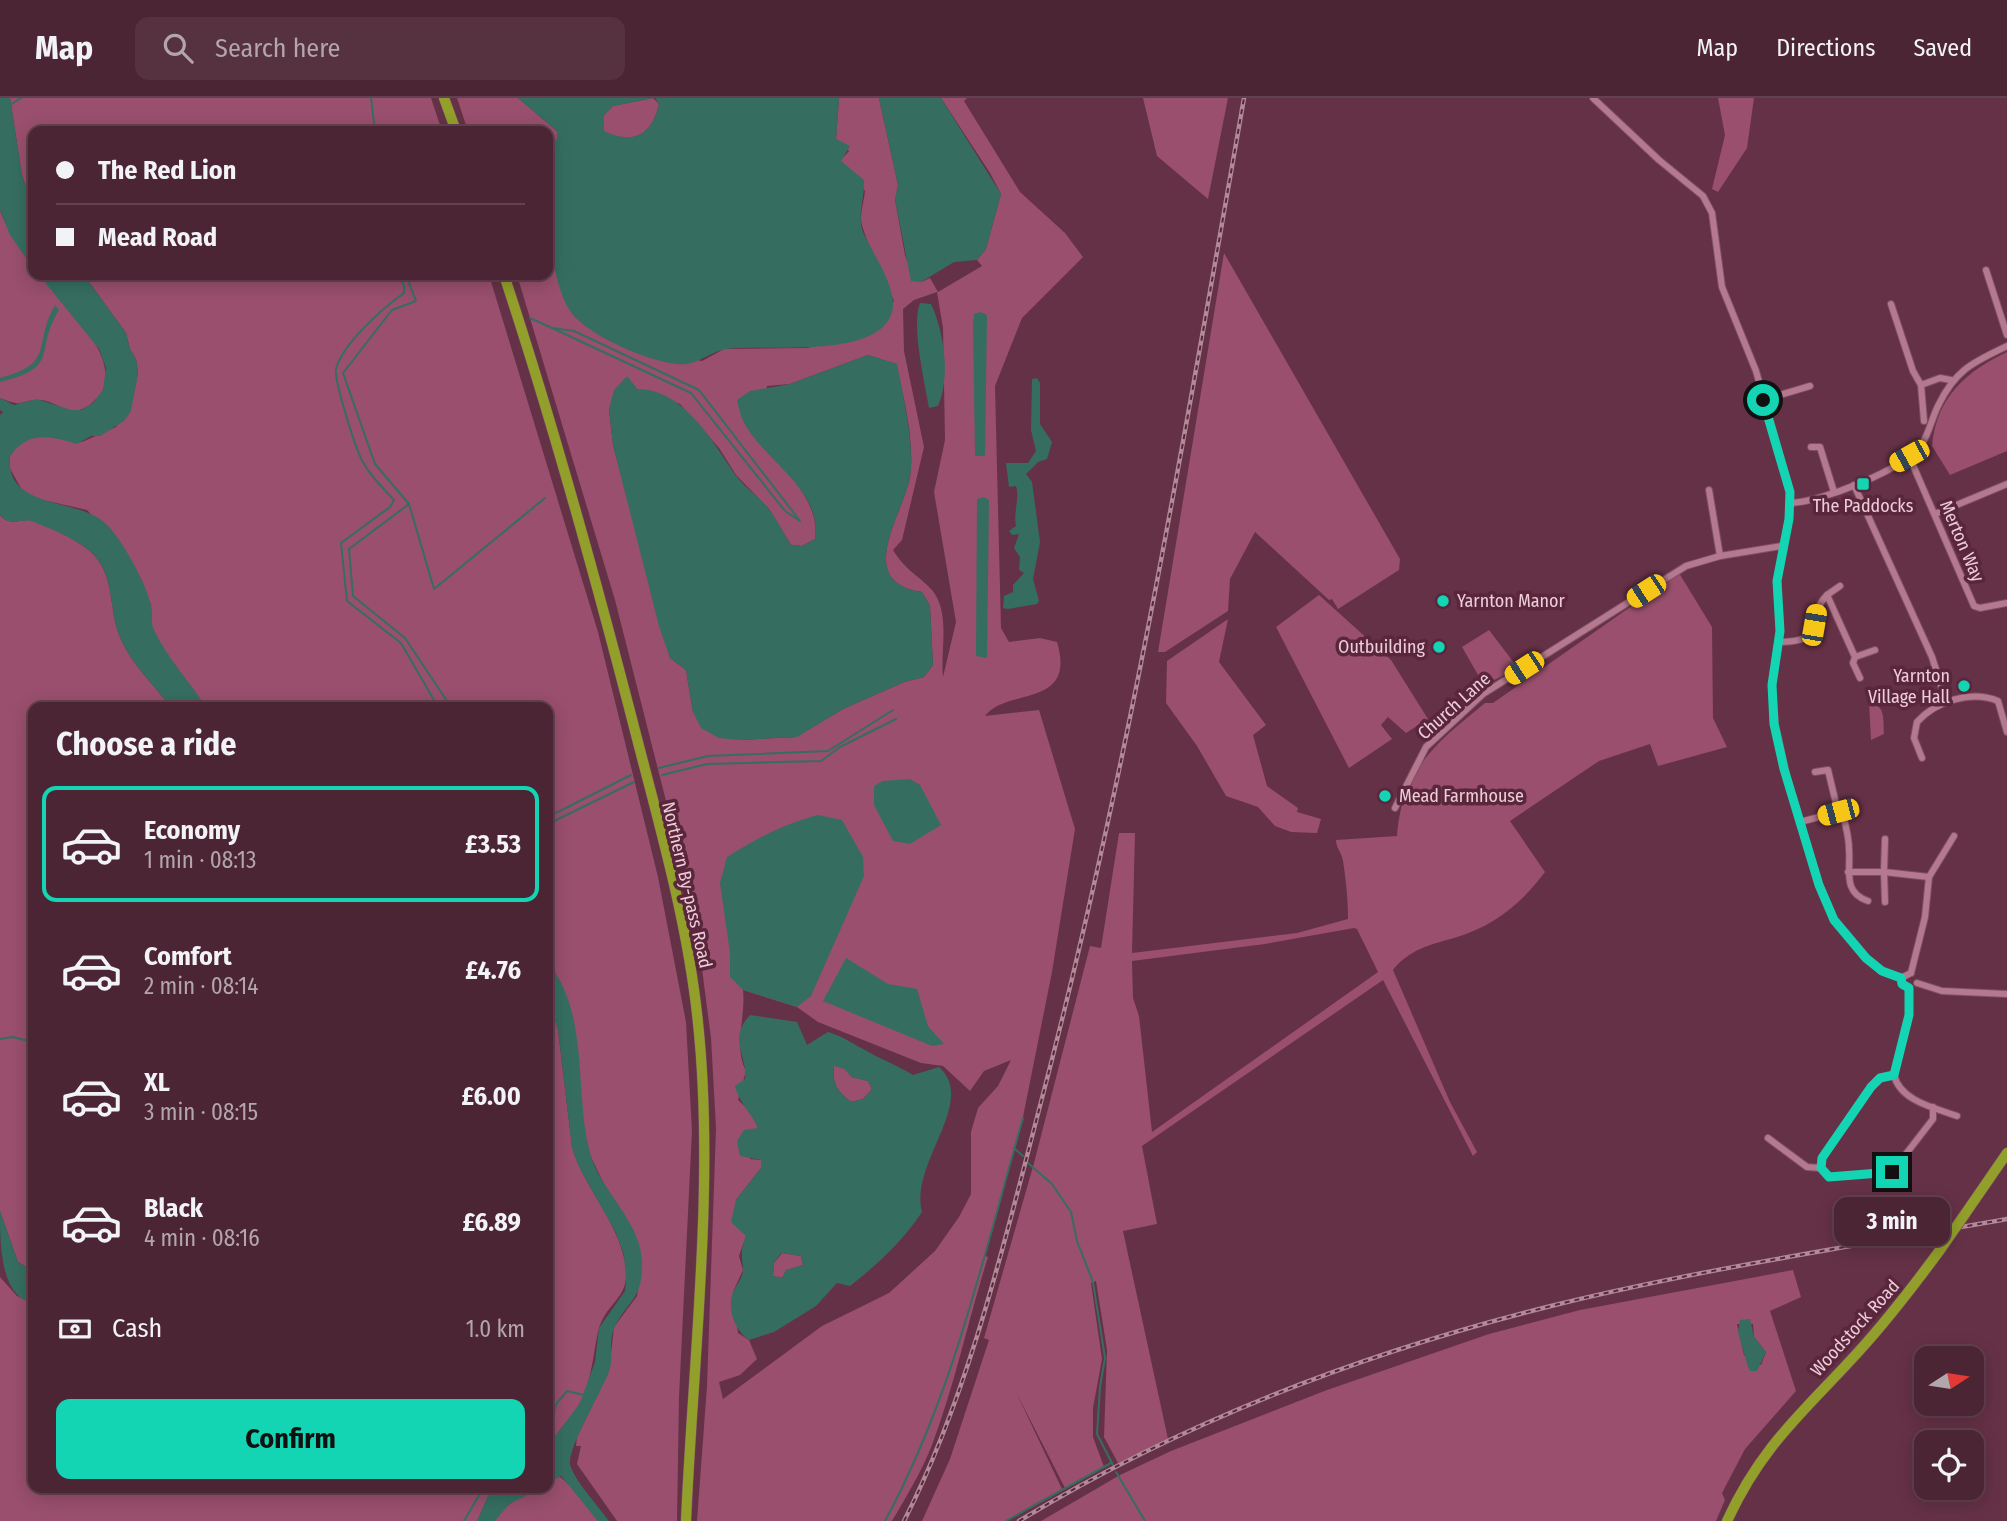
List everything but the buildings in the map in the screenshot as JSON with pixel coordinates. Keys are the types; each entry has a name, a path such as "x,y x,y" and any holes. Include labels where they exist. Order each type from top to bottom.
{"highway":[{"path":"444,98 454,126"},
{"name":"Northern By-pass Road","path":"505,280 593,570 650,790 695,996 703,1072 704,1131 686,1521"},
{"name":"Woodstock Road","path":"1727,1521 1743,1487 1776,1438 1875,1333 1940,1250 2007,1153"}],"street":[{"path":"1593,98 1708,203 1714,222 1720,281 1747,346 1787,482 1790,503 1777,581 1779,642 1773,679 1773,714 1800,822 1825,904 1834,920 1866,958 1882,971 1901,978 1911,973"},
{"path":"1986,270 1994,311 2007,335"},
{"path":"1980,281 1989,278"},
{"path":"1891,304 1913,371 1921,385 1924,421"},
{"path":"1790,503 1808,502 1854,485 1909,456 1921,445 1951,380 1966,367 2007,346"},
{"path":"1921,385 1940,378 1951,380"},
{"path":"1798,380 1801,388"},
{"path":"1763,400 1810,386"},
{"path":"1811,447 1819,447 1827,442"},
{"path":"1819,447 1834,492"},
{"name":"Merton Way","path":"1909,456 1974,606 1980,608 2007,603"},
{"path":"1935,514 2007,484"},
{"path":"1854,485 1932,657 1946,701"},
{"path":"1709,490 1720,556"},
{"name":"Church Lane","path":"1395,808 1426,747 1483,694 1686,566 1720,556 1782,547"},
{"path":"1779,642 1801,642 1808,637 1812,632 1817,608 1827,595 1840,586"},
{"path":"1827,595 1855,657 1853,663 1860,678"},
{"path":"1855,657 1875,650"},
{"path":"1923,754 1914,738 1917,722 1946,701 1989,698 1998,701 2007,732"},
{"path":"1815,772 1828,769 1838,812"},
{"path":"1800,822 1842,811 1849,846 1848,872 1852,891 1868,901"},
{"path":"1954,835 1928,877 1925,917 1911,973 1917,983 1942,991 2007,993"},
{"path":"1885,839 1885,902"},
{"path":"1848,872 1884,872 1928,877"},
{"path":"1901,978 1902,984 1909,988"},
{"path":"1909,988 1917,983"},
{"path":"1909,988 1909,1015 1894,1075 1896,1085 1903,1093 1957,1116"},
{"path":"1821,1168 1822,1158 1871,1087 1880,1078 1894,1075"},
{"path":"1768,1138 1807,1167 1821,1168 1829,1177 1892,1172 1933,1119 1933,1107"}],"shaded area":[{"path":"0,98 10,98 22,175 28,194 28,261 10,235 0,210"},
{"path":"10,98 431,98 440,126 28,126 28,194 22,175"},
{"path":"457,98 518,98 551,126 466,126"},
{"path":"518,98 653,98 613,106 604,115 604,131 633,137 652,123 659,104 655,98 839,98 836,139 850,146 841,161 864,180 861,226 889,284 893,306 891,315 881,329 864,338 842,344 727,349 684,364 652,359 609,341 576,318 566,303 559,284 553,255 553,143 558,132"},
{"path":"653,98 659,104 652,123 646,130 633,137 604,132 604,115 613,106"},
{"path":"839,98 879,98 898,185 895,200 905,255 910,269 921,282 930,278 938,292 982,266 977,260 986,249 1001,194 941,98 967,98 964,101 1020,192 1065,233 1083,257 1022,318 995,386 1001,628 1009,642 1040,638 1057,642 1061,663 1057,678 1049,687 995,707 985,716 1039,710 1075,829 1052,972 1022,1122 985,1256 988,1257 948,1398 932,1445 914,1484 892,1521 697,1521 707,1386 716,1128 711,1038 695,915 615,600 519,280 553,280 553,250 566,303 576,318 615,342 702,361 724,349 806,348 858,339 894,301 862,226 865,191 840,161 849,151 836,139","holes":["937,292 943,328 945,440 934,492 956,622 943,677 944,632 938,599 893,550 902,540 924,447 904,351 903,309 914,300","868,355 896,364 902,391 911,450 910,477 893,527 886,561 890,575 901,586 922,592 930,606 933,665 924,677 904,682 843,709 796,737 739,740 693,712 686,670 670,658 613,445 609,409 627,377 637,389 680,404 719,448 736,475 769,509 791,545 802,546 815,539 813,513 791,476 762,446 767,386 790,384","743,990 797,1007 818,1022 921,1063 943,1066 970,1091 984,1071 1011,1060 998,1086 978,1108 971,1132 971,1194 959,1217 935,1251 889,1293 822,1326 723,1399 719,1382 740,1375 757,1359 749,1340 738,1333 733,1292 743,1270 739,1256 746,1236 736,1200 761,1168 761,1160 750,1159 758,1128 752,1113 738,1100 746,1071 740,1051"]},
{"path":"879,98 941,98 1001,194 986,249 977,260 954,262 921,282 911,281 895,200 898,185"},
{"path":"1143,98 1228,98 1208,199 1157,156"},
{"path":"1718,98 1754,98 1747,148 1718,192 1712,189 1725,135"},
{"path":"553,128 558,132 553,143"},
{"path":"0,210 28,260 28,280 44,280 88,331 105,366 105,382 99,396 91,404 77,410 41,400 19,403 0,398"},
{"path":"1224,253 1400,559 1399,570 1338,609 1332,599 1329,600 1255,532 1230,579 1228,611 1165,652 1158,652"},
{"path":"43,280 88,280 126,333 136,359 138,373 131,411 124,421 100,436 91,436 77,444 49,437 24,442 10,456 11,473 19,486 30,494 92,515 111,530 126,550 145,587 155,632 202,702 167,702 136,665 116,626 104,571 91,552 71,538 34,522 12,522 0,515 0,415 3,412 0,410 0,398 14,405 37,399 71,410 81,410 93,403 103,390 106,368 99,349"},
{"path":"88,280 491,280 598,632 658,877 686,1022 692,1131 679,1397 677,1521 617,1521 577,1464 581,1446 576,1446 577,1437 609,1371 614,1327 637,1296 642,1263 590,1155 581,1114 571,1014 553,969 553,702 202,702 163,649 152,627 151,605 142,581 123,549 87,510 34,498 22,490 9,467 10,456 29,438 47,436 82,442 116,427 134,393 138,373 136,359 126,333"},
{"path":"920,303 931,304 936,315 944,355 942,394 938,406 929,408 918,340"},
{"path":"55,305 59,310 39,364 19,376 0,382 0,378 18,372 36,359"},
{"path":"981,312 987,315 985,456 975,456 973,322 974,314"},
{"path":"2007,352 2007,451 1950,475 1932,446 1940,413 1956,388 1967,377"},
{"path":"868,355 897,364 908,421 911,464 910,477 893,527 886,561 890,575 901,586 922,592 930,606 933,665 924,677 904,682 843,709 797,737 739,740 719,738 701,728 693,712 686,670 670,658 659,626 613,445 609,409 614,390 627,376 637,389 668,397 682,407 706,432 738,478 768,508 791,545 802,546 815,539 815,522 811,507 791,478 746,426 737,400 750,391 790,384"},
{"path":"1037,378 1040,383 1040,424 1052,442 1047,459 1038,462 1026,474 1032,482 1040,542 1033,579 1039,601 1037,604 1008,609 1003,608 1004,596 1013,592 1013,585 1024,573 1019,570 1020,557 1014,548 1019,534 1012,535 1009,531 1016,526 1017,495 1016,486 1009,487 1006,463 1028,463 1036,451 1031,430 1032,379"},
{"path":"984,497 989,500 987,658 976,656 977,499"},
{"path":"0,515 10,521 35,521 71,538 91,552 99,561 108,582 116,626 125,647 136,665 167,702 28,702 28,1266 18,1262 0,1211"},
{"path":"1679,573 1712,627 1713,718 1727,747 1658,766 1650,744 1599,761 1510,821 1545,872 1526,894 1506,912 1482,927 1421,949 1406,957 1393,970 1450,1102 1477,1152 1473,1156 1383,980 1142,1146 1157,1224 1123,1231 1168,1439 1118,1463 1104,1437 1107,1350 1096,1281 1091,1283 1102,1359 1093,1408 1093,1437 1104,1467 1065,1488 1015,1390 1062,1489 1005,1521 922,1521 950,1459 989,1340 984,1338 1034,1163 1090,946 1101,948 1119,833 1135,833 1132,953 1297,933 1348,919 1343,861 1336,840 1397,836 1406,793 1424,759 1467,717 1485,703 1493,703","holes":["1357,929 1378,972 1152,1132 1139,1016 1133,998 1132,961"]},
{"path":"1319,595 1391,660 1428,719 1406,733 1388,717 1381,725 1392,739 1349,768 1276,627"},
{"path":"1228,619 1219,662 1266,725 1253,735 1267,786 1298,808 1297,812 1321,819 1317,833 1291,832 1275,826 1258,807 1226,796 1197,746 1166,703 1167,661"},
{"path":"1489,630 1518,668 1492,681 1481,680 1462,647"},
{"path":"1869,701 1881,710 1884,723 1884,734 1871,740"},
{"path":"910,779 920,785 941,825 910,844 893,841 874,805 874,786 883,781"},
{"path":"818,815 842,820 863,857 864,876 811,996 797,1007 743,990 730,977 730,953 720,883 727,857 771,832"},
{"path":"846,958 888,984 917,989 928,1026 944,1044 932,1046 823,1001"},
{"path":"553,971 570,1005 576,1030 585,1130 590,1153 602,1180 635,1234 642,1263 642,1276 637,1293 612,1334 609,1371 571,1456 570,1464 576,1477 609,1521 598,1521 561,1476 553,1480 553,1439 580,1403 595,1362 599,1328 625,1291 626,1281 624,1255 616,1233 578,1165 572,1147 558,1030 553,1012"},
{"path":"553,1012 558,1030 572,1147 583,1174 612,1226 626,1269 623,1290 607,1312 598,1332 582,1399 553,1441"},
{"path":"750,1015 797,1022 807,1045 828,1032 913,1075 939,1067 949,1081 951,1098 925,1174 921,1193 922,1212 898,1243 850,1286 837,1283 816,1306 774,1332 749,1340 739,1330 731,1311 734,1290 743,1272 742,1250 746,1236 731,1222 736,1200 761,1168 761,1160 740,1156 737,1141 744,1130 758,1128 735,1086 745,1079 739,1040 743,1024","holes":["834,1066 845,1069 851,1077 868,1081 872,1089 863,1099 851,1102 836,1086","781,1253 801,1256 803,1265 786,1270 782,1278 773,1276 774,1263"]},
{"path":"834,1065 845,1069 852,1077 868,1081 872,1089 863,1099 851,1102 836,1086"},
{"path":"0,1211 18,1262 28,1266 28,1301 13,1290 8,1279 0,1238"},
{"path":"782,1253 801,1256 803,1265 787,1270 782,1278 773,1276 774,1263"},
{"path":"1793,1270 1801,1297 1770,1311 1796,1391 1745,1449 1722,1493 1725,1500 1716,1521 1041,1521 1120,1475 1171,1451 1327,1390 1489,1334 1580,1310","holes":["1737,1324 1753,1324 1754,1337 1766,1352 1761,1365 1744,1355"]},
{"path":"0,1277 17,1296 28,1301 28,1493 495,1493 488,1497 477,1521 0,1521"},
{"path":"1750,1319 1754,1337 1766,1352 1757,1371 1750,1371 1748,1367 1738,1332 1740,1320"},
{"path":"559,1476 572,1487 598,1521 495,1521 502,1509 520,1497 532,1493 553,1493 553,1480"},
{"path":"494,1493 532,1493 509,1504 495,1521 477,1521 488,1496"}],"waterway":[{"path":"10,105 21,98"},
{"path":"371,98 374,126"},
{"path":"400,280 404,285 404,293 355,337 336,369 342,400 360,455 369,472 394,500 390,507 341,543 347,601 401,643 435,702"},
{"path":"408,280 416,301 392,310 343,373 375,464 409,504 349,549 353,596 405,638 448,702"},
{"path":"530,318 691,393 785,511 800,521 699,390 574,331 552,328"},
{"path":"409,504 434,589 545,498"},
{"path":"659,768 708,756 828,751 893,710"},
{"path":"662,775 707,764 821,761 840,747 896,719"},
{"path":"553,814 631,775"},
{"path":"553,822 634,782"},
{"path":"0,1039 12,1037 28,1041"},
{"path":"885,1521 909,1473 948,1374 965,1324 1023,1118"},
{"path":"1014,1148 1023,1156"},
{"path":"1028,1163 1052,1184 1071,1212 1077,1241 1093,1282 1105,1358 1097,1434 1113,1465"},
{"path":"553,1413 567,1391 584,1395"},
{"path":"1006,1521 1111,1463"},
{"path":"1116,1472 1145,1521"},
{"path":"464,1521 480,1493"}],"railway":[{"path":"904,1521 948,1421 983,1316 1014,1208 1072,978 1153,602 1244,98"},
{"path":"1019,1521 1081,1485 1210,1422 1344,1368 1413,1345 1482,1324 1607,1293 1778,1259 2007,1219"}],"place":[{"name":"The Paddocks","path":"1863,484"},
{"name":"Yarnton Manor","path":"1443,601"},
{"name":"Outbuilding","path":"1439,647"},
{"name":"Yarnton Village Hall","path":"1964,686"},
{"name":"Mead Farmhouse","path":"1385,796"}],"route":[{"path":"1763,400 1790,492 1789,519 1777,581 1780,631 1772,685 1774,724 1787,778 1825,904 1834,920 1866,958 1882,971 1901,978 1902,984 1909,988 1909,1015 1894,1075 1880,1078 1871,1087 1822,1158 1821,1168 1829,1177 1892,1172"}]}
